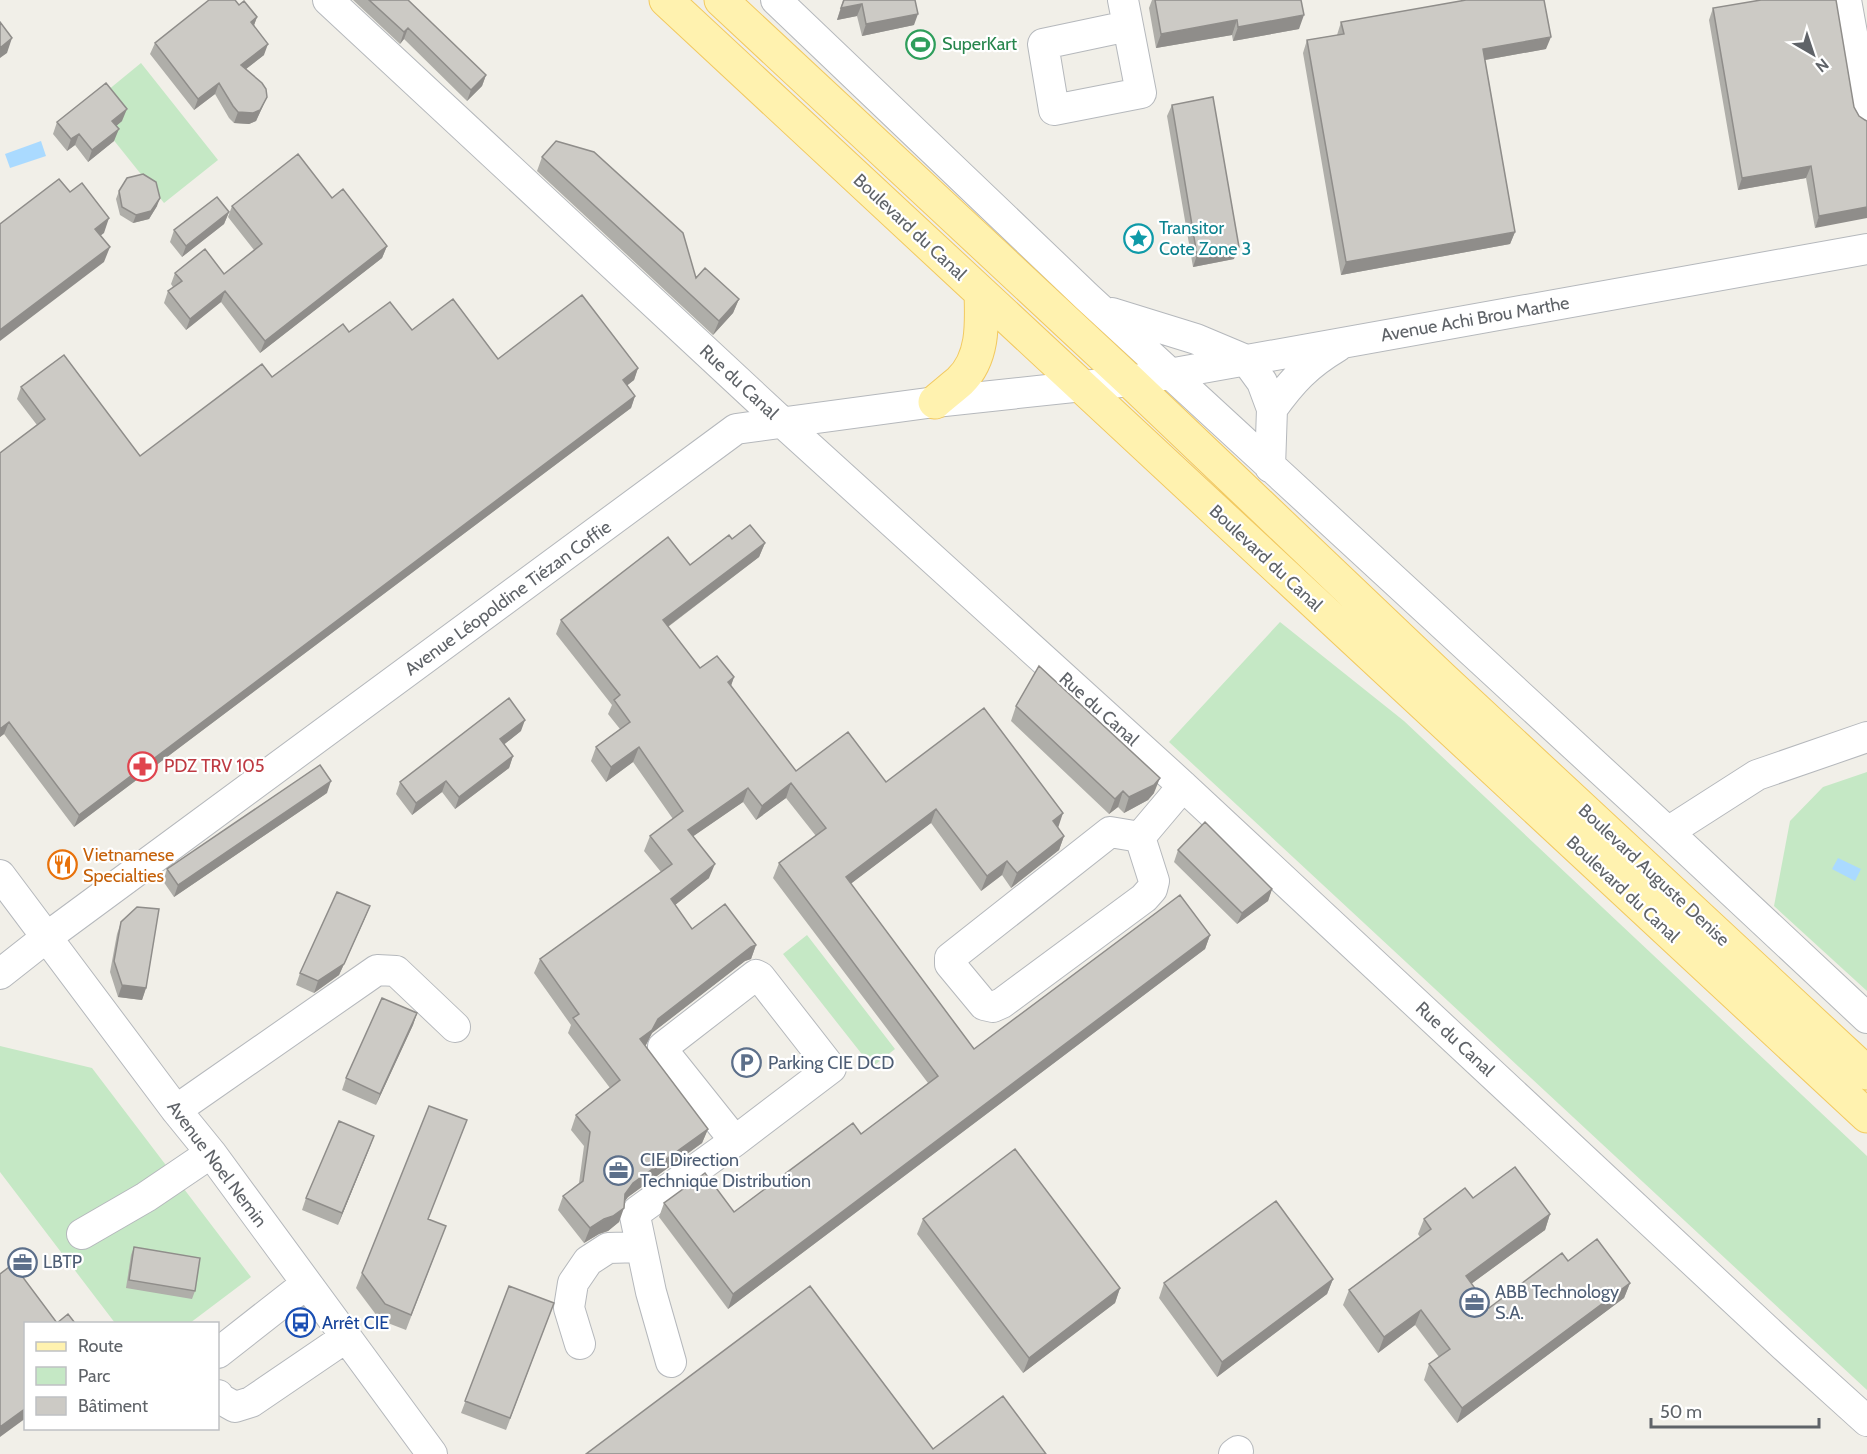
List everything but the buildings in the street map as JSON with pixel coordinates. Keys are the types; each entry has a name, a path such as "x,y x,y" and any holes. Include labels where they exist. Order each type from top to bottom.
{"main road":[{"name":"Boulevard du Canal","path":"666,0 1867,1116"},
{"name":"Boulevard du Canal","path":"721,0 1130,381 1442,678"},
{"path":"934,402 962,380 975,358 982,331 981,293"},
{"name":"Boulevard Auguste Denise","path":"1442,678 1867,1072"}],"street":[{"name":"Rue du Canal","path":"328,0 783,423 1184,786 1867,1421"},
{"path":"776,0 1101,309 1867,1018"},
{"path":"1846,0 1867,116"},
{"name":"Avenue Achi Brou Marthe","path":"1082,387 1130,381 1867,249"},
{"path":"1101,309 1144,325 1196,339 1246,360 1262,382 1272,409 1270,466"},
{"path":"1272,409 1292,381 1317,359 1345,342"},
{"name":"Avenue Léopoldine Tiézan Coffie","path":"0,974 736,429 934,402 1082,387"},
{"path":"1668,832 1757,775 1867,737"},
{"path":"1140,837 1184,786"},
{"path":"1116,832 1140,837 1154,881 1152,889 1144,898 1002,1003 993,1007 984,1005 950,963 950,958 1105,835 1116,832"},
{"name":"Avenue Noel Nemin","path":"0,874 176,1110 212,1154 432,1454"},
{"path":"176,1110 376,970 396,971 455,1027"},
{"path":"671,1362 651,1292 635,1215 638,1211 735,1141 831,1068 760,977 756,975 663,1047 664,1052 735,1141"},
{"path":"81,1234 146,1197 212,1154"},
{"path":"580,1344 569,1308 573,1283 588,1261 608,1248 641,1247"},
{"path":"219,1352 306,1284"},
{"path":"219,1398 235,1407 251,1402 345,1338"}],"green space":[{"path":"141,63 218,160 164,203 108,133 102,95"},
{"path":"1280,622 1404,721 1867,1156 1867,1390 1169,742"},
{"path":"1867,772 1867,991 1774,906 1790,821 1823,787"},
{"path":"807,935 895,1049 872,1067 783,954"},
{"path":"0,1046 92,1068 251,1277 191,1322 114,1322 0,1172"}],"water":[{"path":"41,141 46,156 10,168 5,154"},
{"path":"1838,858 1861,869 1855,881 1832,869"}],"place":[{"name":"SuperKart","path":"921,44"},
{"name":"Transitor Cote Zone 3","path":"1138,238"},
{"name":"PDZ TRV 105","path":"143,766"},
{"name":"Vietnamese Specialties","path":"62,865"},
{"name":"Parking CIE DCD","path":"747,1063"},
{"name":"CIE Direction Technique Distribution","path":"619,1170"},
{"name":"LBTP","path":"22,1262"},
{"name":"ABB Technology S.A.","path":"1474,1302"},
{"name":"Arrêt CIE","path":"301,1323"}]}
